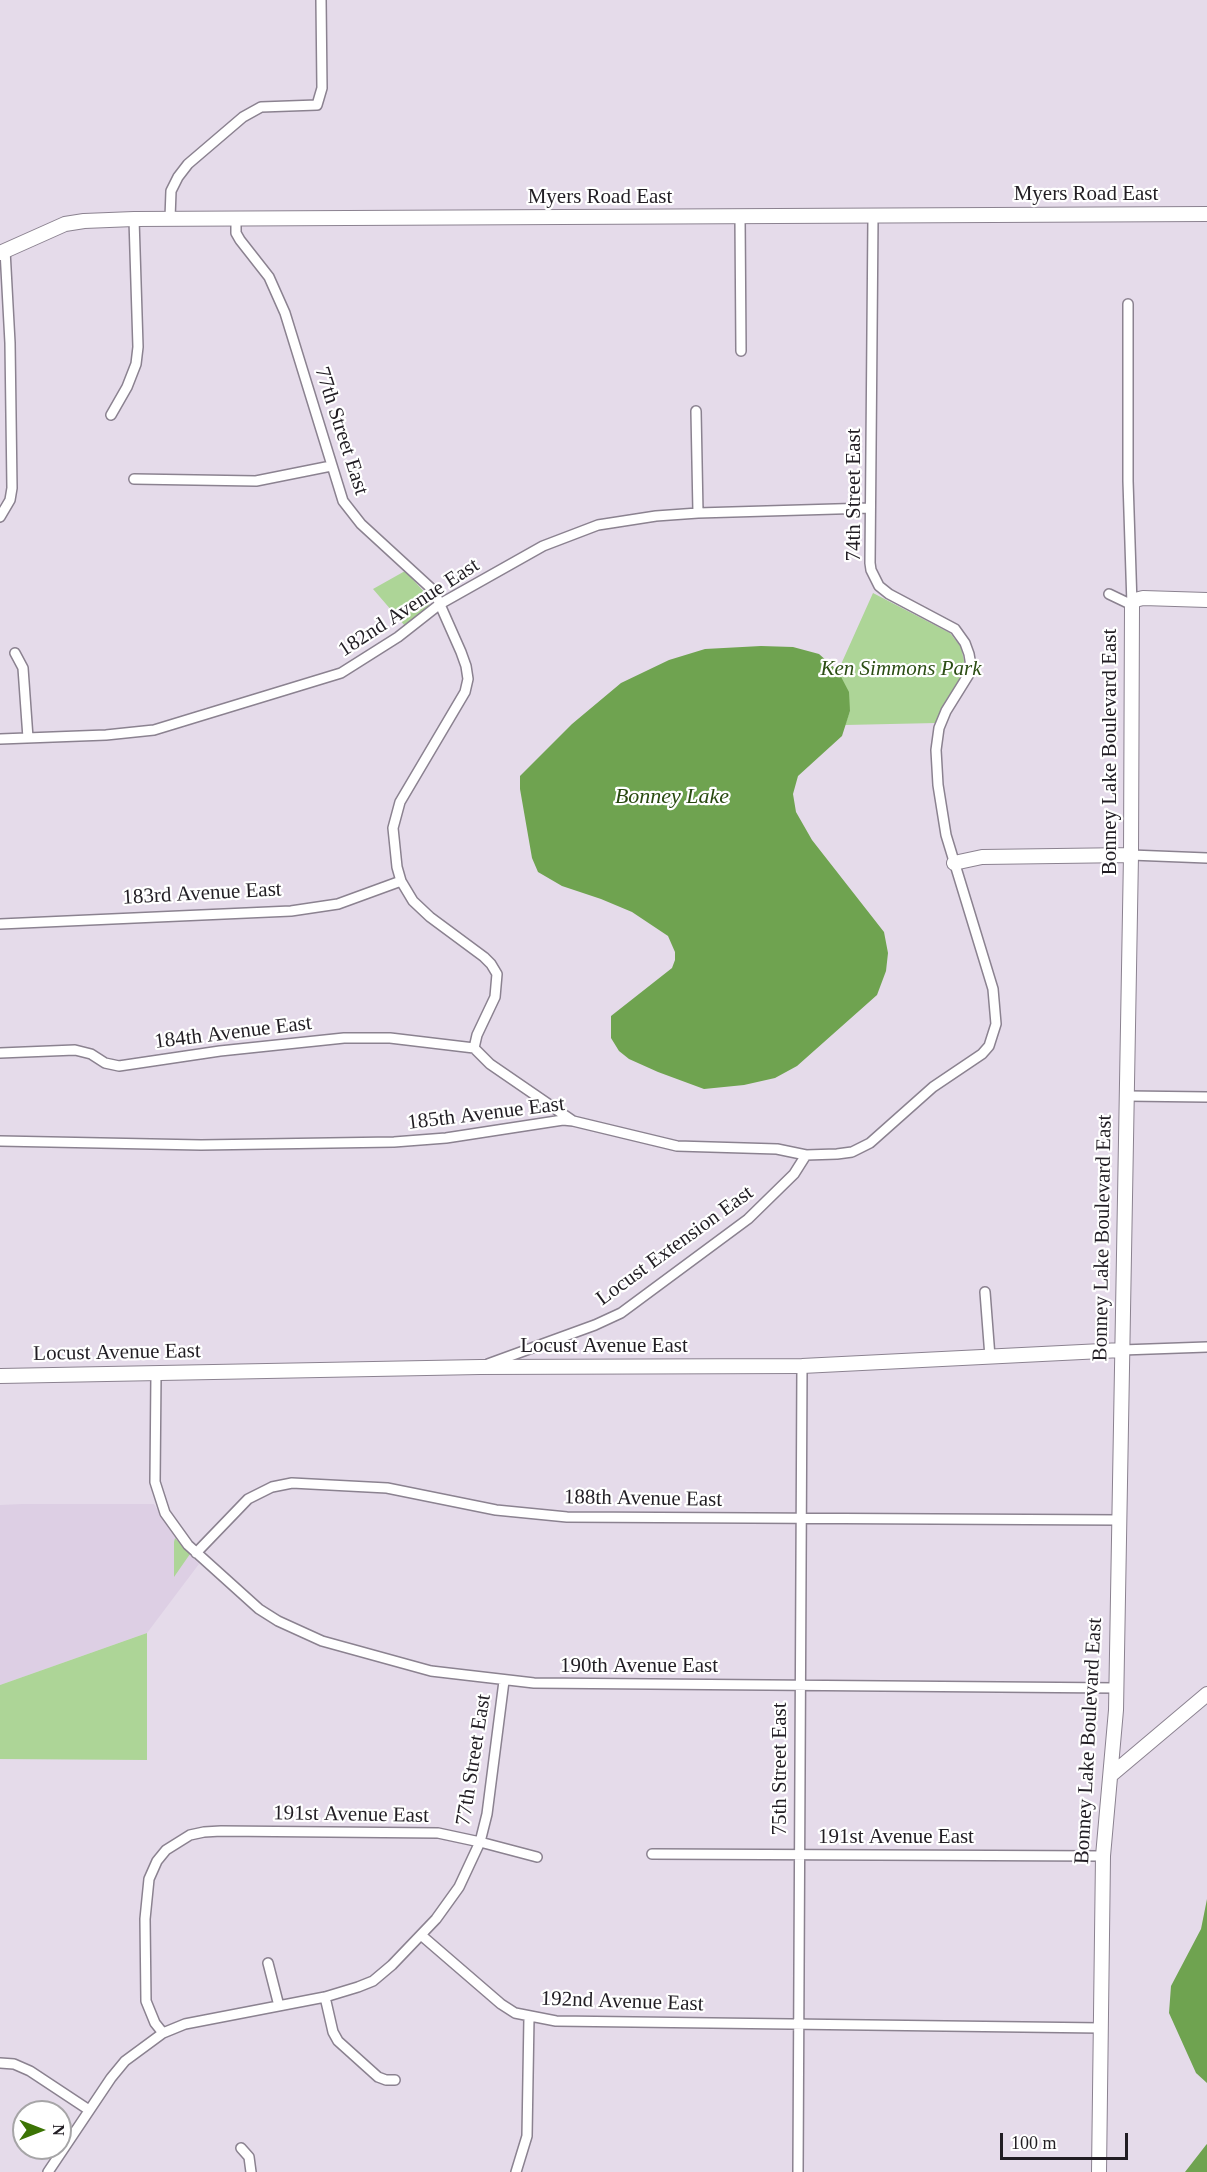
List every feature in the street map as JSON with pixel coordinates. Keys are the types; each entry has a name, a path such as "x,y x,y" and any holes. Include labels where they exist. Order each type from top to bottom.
{"street":[{"path":"170,218 171,191 178,177 188,164 243,117 261,107 317,105 322,88 321,0"},
{"name":"Myers Road East","path":"3,251 65,224 134,219 740,218 1207,214"},
{"name":"74th Street East","path":"873,217 870,563 876,582 889,594 955,629 965,643 969,654 971,666 969,674 946,711 937,739 940,805 946,835 993,989 996,1024 993,1038 989,1046 975,1058"},
{"path":"740,218 741,351"},
{"path":"111,415 127,387 136,364 138,347 134,219"},
{"name":"77th Street East","path":"236,219 236,232 240,240 269,277 285,313 339,493 347,509 434,591 461,652 467,672 468,684 459,703 396,811 393,828 401,881 413,901 484,957 495,969 497,980 495,997 477,1035 474,1048"},
{"path":"1,516 10,500 12,488 10,343 3,251"},
{"name":"Bonney Lake Boulevard East","path":"1099,2172 1103,1856 1116,1688 1131,855 1132,605 1128,481 1128,304"},
{"path":"0,343 10,343"},
{"path":"696,411 698,513"},
{"path":"134,479 256,481 331,466"},
{"name":"182nd Avenue East","path":"0,739 106,735 154,730 341,673 398,637 440,604 543,546 598,525 698,513 870,508"},
{"path":"1109,594 1132,605 1135,600 1143,598 1207,600"},
{"path":"15,653 23,668 28,738"},
{"path":"954,863 982,857 1131,855 1207,858"},
{"name":"183rd Avenue East","path":"0,924 291,910 338,904 401,881"},
{"name":"184th Avenue East","path":"0,1053 75,1050 91,1054 105,1063 119,1066 220,1051 344,1038 390,1038 474,1048"},
{"path":"474,1048 489,1064 573,1121"},
{"name":"185th Avenue East","path":"0,1142 201,1145 404,1142 563,1120 677,1146 777,1149 806,1155 852,1152 863,1148 933,1087 975,1058"},
{"path":"1127,1096 1207,1097"},
{"name":"Locust Extension East","path":"480,1367 596,1325 621,1313 748,1219 794,1174 806,1155"},
{"path":"985,1292 990,1357"},
{"name":"Locust Avenue East","path":"0,1376 480,1367 802,1366 1207,1347"},
{"name":"75th Street East","path":"798,2172 802,1366"},
{"name":"190th Avenue East","path":"156,1374 155,1482 165,1513 188,1545 259,1609 303,1634 378,1658 431,1671 504,1681 564,1684 1116,1688"},
{"name":"188th Avenue East","path":"196,1553 248,1499 272,1487 292,1483 387,1488 496,1510 543,1516 1119,1520"},
{"name":"77th Street East","path":"421,1935 436,1919 459,1887 480,1842 488,1803 504,1681"},
{"path":"1111,1774 1207,1694"},
{"name":"191st Avenue East","path":"163,2033 155,2023 146,2001 145,1919 149,1879 157,1861 168,1849 190,1835 213,1832 424,1833 458,1836 537,1857"},
{"name":"191st Avenue East","path":"652,1854 1103,1856"},
{"path":"48,2172 111,2078 125,2061 163,2033 185,2024 325,1997 373,1980 392,1965 421,1935"},
{"name":"192nd Avenue East","path":"421,1935 501,2004 515,2013 530,2017 569,2022 1101,2028"},
{"path":"268,1963 279,2006"},
{"path":"325,1997 333,2032 338,2041 378,2077 395,2080"},
{"path":"516,2172 527,2136 530,2017"},
{"path":"0,2064 14,2064 30,2071 89,2110"},
{"path":"241,2148 249,2157 251,2172"}],"shaded area":[{"path":"154,1504 171,1532 199,1564 147,1633 0,1685 0,1505"}],"green space":[{"path":"405,571 429,597 430,603 427,610 405,626 373,589"},
{"name":"Ken Simmons Park","path":"873,593 950,633 961,647 965,665 963,676 946,700 936,723 845,725 850,711 838,671"},
{"path":"175,1538 190,1554 174,1577 174,1542"},
{"path":"147,1633 147,1760 0,1759 0,1685"}],"water":[{"name":"Bonney Lake","path":"793,647 819,654 838,671 849,692 850,711 842,736 798,776 793,794 796,812 812,840 884,932 888,953 886,971 877,995 797,1066 775,1078 744,1085 704,1089 629,1059 619,1051 611,1038 611,1016 672,968 675,952 668,936 632,912 562,886 538,872 532,858 520,789 520,776 572,724 621,683 669,660 705,649"},
{"path":"1207,1899 1207,2083 1196,2073 1169,2013 1171,1986 1201,1929"},
{"path":"1206,2145 1207,2172 1185,2172"}]}
